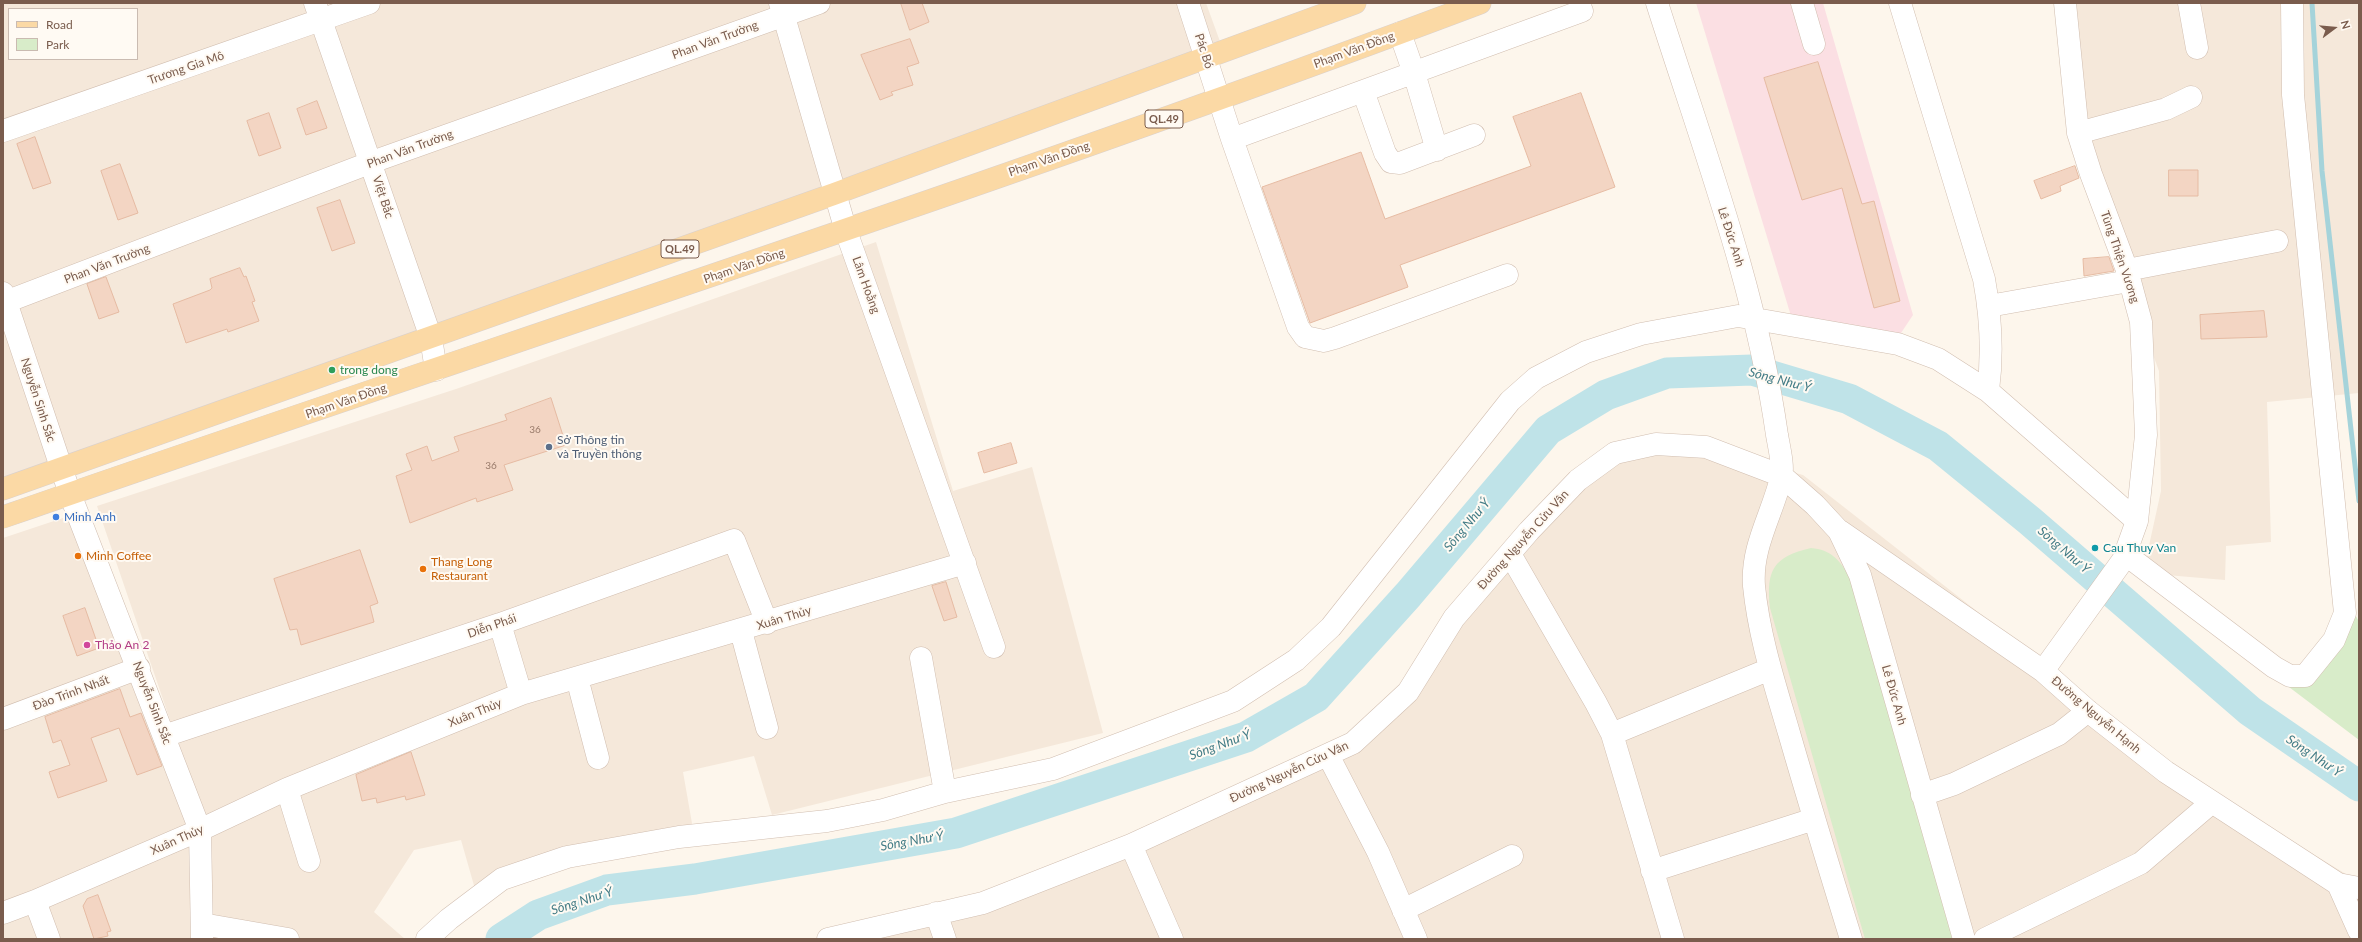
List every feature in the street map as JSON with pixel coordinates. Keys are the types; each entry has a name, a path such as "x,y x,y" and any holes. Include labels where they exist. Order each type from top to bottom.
{"main road":[{"name":"QL.49","path":"3,489 834,194 1355,3"},
{"name":"Phạm Văn Đồng","path":"3,517 846,231 1480,3"}],"street":[{"name":"Trương Gia Mô","path":"3,131 318,12 369,3"},
{"name":"Phan Văn Trường","path":"4,299 782,9 819,3"},
{"name":"Pác Bó","path":"1188,3 1232,139 1298,327 1305,337 1324,341 1335,338 1508,275"},
{"name":"Lê Đức Anh","path":"1657,3 1756,318 1778,436 1782,476 1761,533 1755,562 1754,585 1759,620 1770,669 1851,939"},
{"path":"1802,3 1814,44"},
{"path":"1900,3 1984,279 1989,306 1992,357 1988,391"},
{"name":"Tùng Thiện Vương","path":"2043,671 2124,557 2137,521 2146,435 2141,322 2128,275 2091,174 2078,133 2065,3"},
{"path":"2189,3 2197,48"},
{"path":"2124,557 2274,667 2290,676 2305,676 2334,640 2345,613 2293,95 2292,3"},
{"name":"Lâm Hoằng","path":"782,9 834,194 846,231 994,647"},
{"path":"1232,139 1582,11"},
{"name":"Việt Bắc","path":"318,12 372,162 430,338 436,370"},
{"path":"1400,33 1414,73 1437,150"},
{"path":"1363,91 1385,154 1391,162 1400,163 1474,135"},
{"path":"2078,133 2166,109 2191,98"},
{"path":"1989,306 2277,240"},
{"name":"Nguyễn Sinh Sắc","path":"4,299 70,494 139,668 200,830 202,932"},
{"path":"427,939 449,919 502,879 567,857 679,837 827,821 883,810 945,792 1053,769 1233,701 1296,660 1331,627 1493,420 1510,401 1536,378 1586,352 1641,334 1738,316 1898,344 1938,359 1988,391 2137,521"},
{"name":"Đường Nguyễn Cửu Vân","path":"828,939 936,913 983,904 1131,845 1353,743 1408,692 1454,618 1510,554 1578,480 1615,453 1656,444 1706,447 1782,476"},
{"name":"Lê Đức Anh","path":"1782,476 1815,505 1839,531 1860,575 1964,939"},
{"name":"Đường Nguyễn Hạnh","path":"1839,531 2043,671 2088,711 2166,772 2211,802 2349,886"},
{"name":"Diễn Phái","path":"164,736 500,624 734,540 767,623"},
{"path":"1510,554 1596,703 1612,734 1673,939"},
{"name":"Xuân Thủy","path":"3,913 36,902 200,830 287,789 521,694 767,623 965,563"},
{"path":"500,624 521,694"},
{"path":"742,630 767,728"},
{"path":"921,658 945,792"},
{"name":"Đào Trinh Nhất","path":"3,718 139,668"},
{"path":"1612,734 1770,669"},
{"path":"577,678 598,758"},
{"path":"1922,795 1954,784 2059,734 2088,711"},
{"path":"1328,755 1378,852 1416,939"},
{"path":"287,789 309,861"},
{"path":"1985,939 2141,862 2211,802"},
{"path":"1652,871 1814,819"},
{"path":"1131,845 1172,939"},
{"path":"1403,910 1512,856"},
{"path":"2349,886 2359,931"},
{"path":"36,902 49,939"},
{"path":"936,913 945,939"},
{"path":"202,932 288,939"}],"shaded area":[{"path":"3,3 320,3 322,10 345,3 1206,3 1226,58 3,491"},
{"path":"1696,3 1823,3 1913,315 1899,336 1791,316"},
{"path":"2069,3 2359,3 2359,393 2267,402 2271,542 2226,546 2225,580 2143,573 2161,491 2159,371 2087,174"},
{"path":"876,242 953,491 1032,467 1103,733 772,815 754,756 683,772 693,829 475,889 461,840 414,850 374,912 405,939 211,939 197,799 97,506 456,389"},
{"path":"1690,444 1803,475 2195,782 2354,879 2359,880 2359,939 845,939 964,911 1361,742 1595,462"},
{"path":"69,516 179,789 192,852 194,939 3,939 3,538"}],"green space":[{"path":"1811,548 1824,551 1834,556 1849,576 1954,939 1865,939 1770,608 1769,584 1775,567 1780,561 1788,556"},
{"path":"2352,608 2359,622 2359,740 2285,684"}],"building":[{"path":"901,3 922,3 929,22 910,30"},
{"path":"910,39 919,63 907,67 913,85 891,92 893,95 880,100 861,55"},
{"path":"1818,62 1862,204 1874,201 1900,301 1874,308 1842,188 1802,200 1764,78"},
{"path":"1581,93 1615,187 1400,265 1408,287 1310,323 1262,187 1361,152 1385,219 1531,166 1513,117"},
{"path":"317,101 327,128 306,135 297,109"},
{"path":"269,113 281,148 259,156 247,121"},
{"path":"35,137 51,183 33,189 17,144"},
{"path":"120,164 138,213 118,220 101,171"},
{"path":"2075,166 2079,178 2060,186 2061,191 2041,199 2034,181"},
{"path":"2169,170 2198,170 2198,196 2169,196"},
{"path":"340,200 355,243 332,251 317,208"},
{"path":"2109,257 2114,271 2084,276 2083,259"},
{"path":"240,268 244,277 246,276 255,301 252,302 259,321 228,332 227,329 186,343 173,304 210,290 212,288 210,279"},
{"path":"106,277 119,312 99,319 87,284"},
{"path":"2264,311 2267,337 2201,339 2200,315"},
{"path":"551,398 566,445 504,465 513,490 477,502 476,498 410,523 396,476 412,470 406,454 427,446 432,461 459,451 454,437 507,420 505,415"},
{"path":"1011,443 1017,463 984,473 978,453"},
{"path":"360,550 378,603 370,606 374,622 301,645 297,629 290,630 274,579"},
{"path":"946,582 957,617 944,621 932,586"},
{"path":"85,608 99,648 77,656 63,616"},
{"path":"120,689 130,717 141,713 162,766 137,775 119,728 91,738 107,781 58,798 49,772 70,765 61,740 53,743 45,717"},
{"path":"411,752 425,795 406,800 405,796 377,803 376,798 362,801 356,775"},
{"path":"98,895 111,931 107,932 108,936 94,939 83,906 87,899"}],"waterway":[{"path":"2312,3 2322,171 2359,501"},
{"name":"Sông Như Ý","path":"501,939 538,915 607,890 695,879 956,833 1246,737 1316,697 1408,595 1548,430 1606,395 1667,373 1752,370 1849,399 1938,446 2030,521 2250,711 2359,786"}],"place":[{"name":"trong dong","path":"332,370"},
{"name":"Sở Thông tin và Truyền thông","path":"549,447"},
{"name":"Minh Anh","path":"56,517"},
{"name":"Cau Thuy Van","path":"2095,548"},
{"name":"Minh Coffee","path":"78,556"},
{"name":"Thang Long Restaurant","path":"423,569"},
{"name":"Thảo An 2","path":"87,645"}]}
